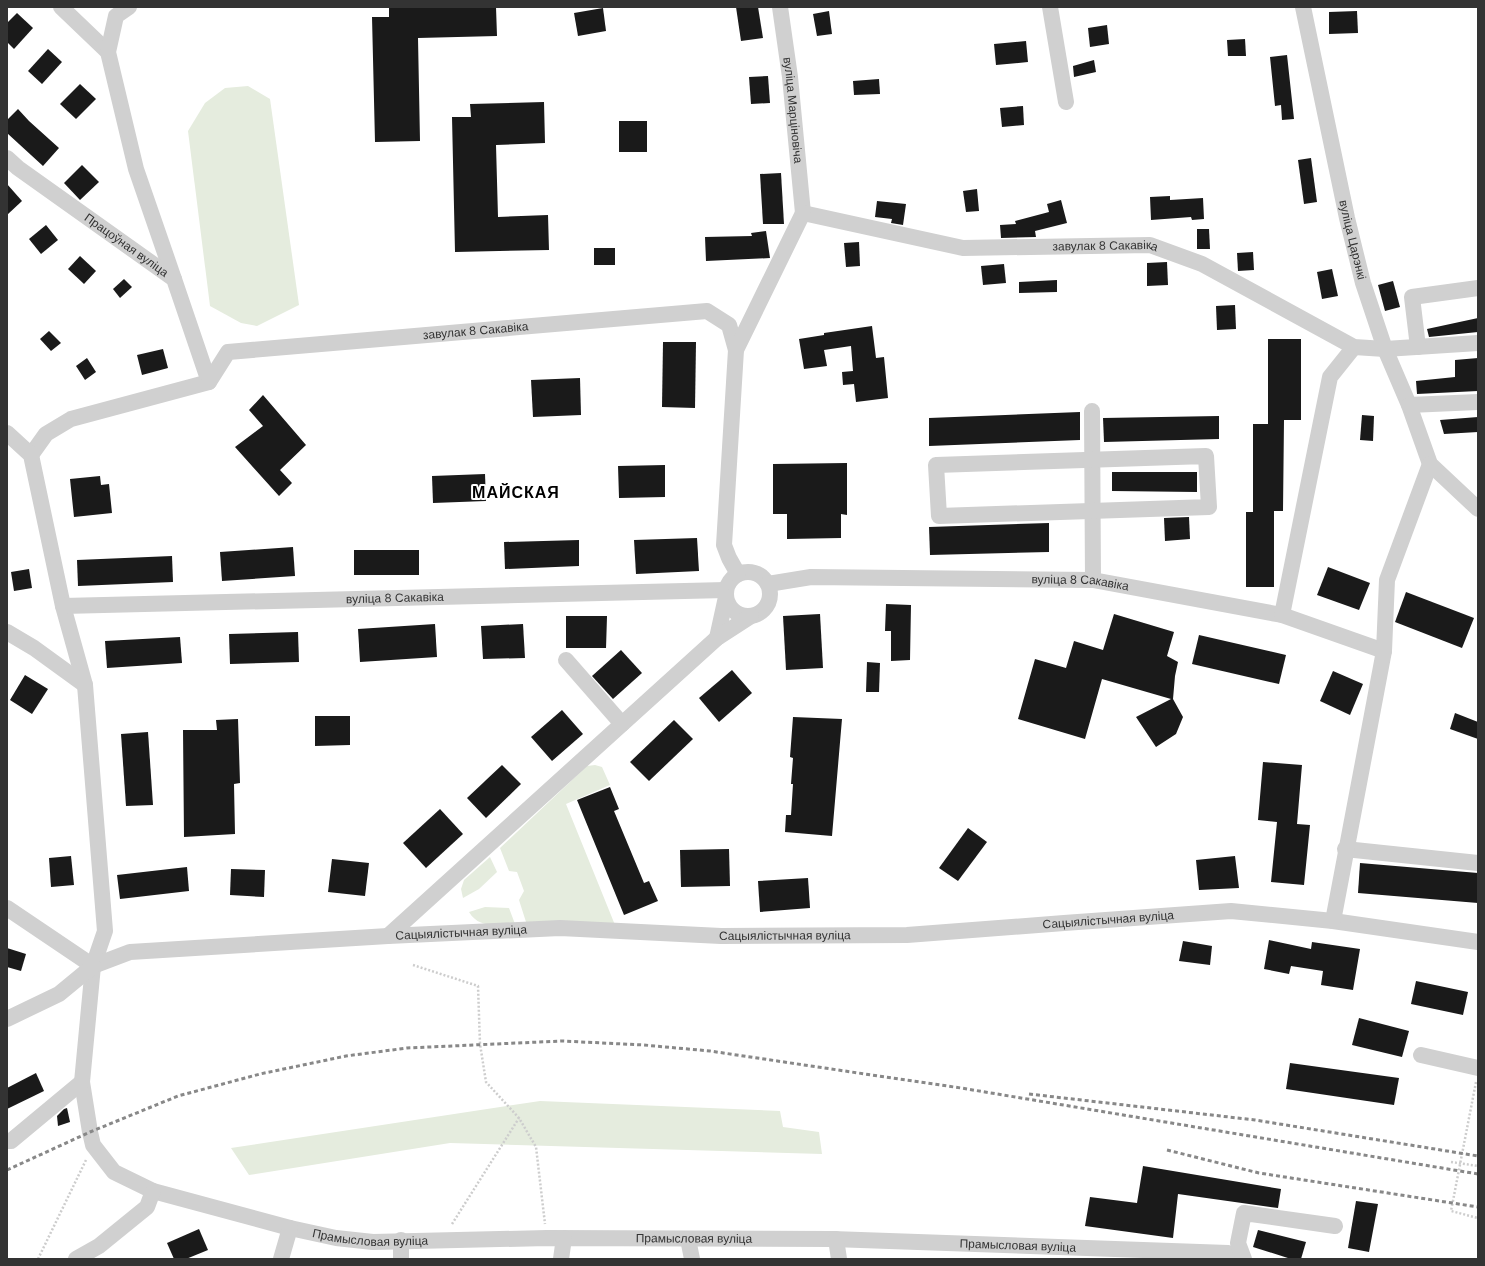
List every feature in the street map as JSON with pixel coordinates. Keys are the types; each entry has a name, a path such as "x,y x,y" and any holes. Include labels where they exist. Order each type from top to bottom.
{"street":[{"path":"61,7 108,52"},
{"path":"129,7 116,16 108,52 136,169 174,279"},
{"name":"вуліца Марціновіча","path":"780,7 790,77 803,213"},
{"path":"1050,7 1066,102"},
{"name":"вуліца Царэнкі","path":"1303,7 1347,218 1363,283 1386,349 1409,405 1430,464"},
{"name":"Працоўная вуліца","path":"7,158 18,168 174,279 208,382"},
{"path":"738,574 724,545 736,350 803,213"},
{"name":"завулак 8 Сакавіка","path":"803,213 962,248 1150,245 1202,264 1354,347 1386,349 1478,343"},
{"path":"1418,347 1412,297 1478,288"},
{"name":"завулак 8 Сакавіка","path":"208,382 228,352 707,311 729,325 736,350"},
{"path":"1282,615 1330,377 1354,347"},
{"path":"31,455 46,434 71,419 208,382"},
{"path":"1409,405 1478,402"},
{"path":"1092,411 1093,580"},
{"path":"7,433 31,455 63,606 85,685 105,931 93,966 82,1082 93,1145"},
{"path":"1206,456 1209,507 1093,510 939,516 936,465 1206,456"},
{"path":"1332,922 1384,651 1387,580 1430,464 1478,509"},
{"path":"388,936 717,638 751,616 764,610 770,598 770,591 764,578 752,572 745,572 738,574 733,578 726,594 717,638"},
{"name":"вуліца 8 Сакавіка","path":"768,584 811,577 1093,580 1282,615 1384,651"},
{"path":"726,594 728,604 732,609 738,614 751,616"},
{"name":"вуліца 8 Сакавіка","path":"63,606 726,594"},
{"path":"7,632 34,648 85,685"},
{"path":"566,660 622,724"},
{"path":"1345,849 1478,863"},
{"path":"7,908 93,966"},
{"name":"Сацыялістычная вуліца","path":"7,1019 59,994 93,966 130,952 388,936 560,928 721,936 906,935 1064,922 1232,912 1332,922 1478,942"},
{"path":"1421,1055 1477,1073"},
{"path":"7,1141 11,1140 82,1082"},
{"name":"Прамысловая вуліца","path":"93,1145 114,1172 153,1191 290,1228 344,1239 373,1242 400,1240 547,1238 836,1239 1228,1253 1240,1259"},
{"path":"76,1259 98,1246 147,1207 153,1191"},
{"path":"1244,1259 1238,1243 1244,1213 1335,1226"},
{"path":"281,1259 290,1228"},
{"path":"290,1228 291,1259"},
{"path":"561,1259 564,1238"},
{"path":"688,1239 692,1259"},
{"path":"836,1239 839,1259"},
{"path":"400,1240 401,1259"}],"path":[{"path":"412,965 478,986 480,1044 486,1082 519,1118 536,1147 547,1238"},
{"path":"1477,1073 1451,1210 1478,1218"},
{"path":"443,1240 519,1118"},
{"path":"38,1259 93,1145"},
{"path":"1451,1162 1478,1166"}],"shaded area":[{"path":"248,86 270,99 299,305 257,326 241,323 210,306 188,131 205,103 225,88"},
{"path":"595,765 602,767 610,785 566,804 615,925 526,922 519,900 524,891 517,872 509,871 500,848 587,766"},
{"path":"490,857 497,872 479,889 463,898 461,889 464,880"},
{"path":"485,907 509,908 515,924 483,924 469,912"},
{"path":"540,1101 780,1111 783,1127 819,1132 822,1154 450,1143 249,1175 231,1148"}],"building":[{"path":"389,7 496,7 497,36 418,38 420,141 375,142 372,17 389,17"},
{"path":"736,7 758,7 763,38 741,41"},
{"path":"603,8 606,31 578,36 574,13"},
{"path":"829,11 832,34 817,36 813,14"},
{"path":"1357,11 1358,33 1329,34 1329,12"},
{"path":"17,13 33,28 14,49 7,42 7,23"},
{"path":"1107,25 1109,44 1090,47 1088,28"},
{"path":"1245,39 1246,56 1228,56 1227,40"},
{"path":"1026,41 1028,62 996,65 994,44"},
{"path":"48,49 62,62 42,84 28,71"},
{"path":"1287,55 1294,119 1282,120 1281,105 1275,106 1270,57"},
{"path":"1094,60 1096,72 1074,77 1073,66"},
{"path":"768,76 770,103 751,104 749,77"},
{"path":"879,79 880,94 854,95 853,81"},
{"path":"80,84 96,99 76,119 60,104"},
{"path":"544,102 545,143 496,145 498,217 548,215 549,250 455,252 452,117 471,117 470,104"},
{"path":"1023,106 1024,125 1002,127 1000,108"},
{"path":"18,109 59,148 43,166 7,133 7,120"},
{"path":"619,121 647,121 647,152 619,152"},
{"path":"1311,158 1317,202 1304,204 1298,160"},
{"path":"82,165 99,182 80,200 64,183"},
{"path":"781,173 784,224 763,224 760,174"},
{"path":"7,184 22,201 7,215"},
{"path":"977,189 979,211 966,212 963,191"},
{"path":"1170,196 1170,200 1203,198 1204,219 1192,220 1191,217 1151,220 1150,197"},
{"path":"1061,200 1067,223 1035,231 1036,237 1001,238 1000,225 1016,224 1015,221 1049,212 1047,204"},
{"path":"877,201 906,204 903,225 891,223 892,219 875,217"},
{"path":"46,225 58,240 41,254 29,239"},
{"path":"1197,229 1209,229 1210,249 1197,249"},
{"path":"766,231 770,258 706,261 705,237 752,236 751,233"},
{"path":"859,242 860,266 846,267 844,243"},
{"path":"594,248 615,248 615,265 594,265"},
{"path":"1253,252 1254,270 1238,271 1237,253"},
{"path":"80,256 96,271 84,284 68,269"},
{"path":"1167,262 1168,285 1147,286 1147,263"},
{"path":"1004,264 1006,283 983,285 981,266"},
{"path":"1332,269 1338,296 1322,299 1317,272"},
{"path":"124,279 132,287 120,298 113,289"},
{"path":"1057,280 1057,292 1019,293 1019,282"},
{"path":"1393,281 1400,307 1385,311 1378,285"},
{"path":"1235,305 1236,329 1217,330 1216,306"},
{"path":"1478,318 1478,332 1429,337 1427,329"},
{"path":"872,326 876,358 884,357 888,398 856,402 854,384 843,385 842,372 853,371 851,346 824,350 827,366 804,369 799,339 824,335 824,333"},
{"path":"49,331 61,343 51,351 40,339"},
{"path":"1268,339 1301,339 1301,420 1284,420 1283,511 1274,511 1274,587 1246,587 1246,512 1253,512 1253,424 1268,424"},
{"path":"663,342 696,342 695,408 662,407"},
{"path":"163,349 168,368 142,375 137,355"},
{"path":"87,358 96,372 85,380 76,366"},
{"path":"1478,358 1478,391 1417,394 1416,381 1455,377 1455,360"},
{"path":"580,378 581,415 533,417 531,380"},
{"path":"263,395 306,445 280,470 292,483 279,496 235,447 263,426 249,410"},
{"path":"1080,412 1080,440 929,446 929,418"},
{"path":"1362,415 1374,416 1373,441 1360,440"},
{"path":"1219,416 1219,439 1104,442 1103,418"},
{"path":"1478,417 1478,432 1444,434 1440,420"},
{"path":"847,463 847,515 841,514 841,538 787,539 787,514 773,514 773,464"},
{"path":"665,465 665,497 619,498 618,466"},
{"path":"1112,472 1197,472 1197,492 1112,491"},
{"path":"485,474 486,501 433,503 432,476"},
{"path":"100,476 101,485 109,484 112,513 74,517 70,479"},
{"path":"1189,517 1190,539 1165,541 1164,518"},
{"path":"1049,523 1049,552 930,555 929,527"},
{"path":"697,538 699,571 636,574 634,540"},
{"path":"579,540 579,566 505,569 504,542"},
{"path":"293,547 295,576 222,581 220,552"},
{"path":"354,550 419,550 419,575 354,575"},
{"path":"172,556 173,582 78,586 77,560"},
{"path":"1328,567 1370,583 1359,610 1317,595"},
{"path":"29,569 32,588 14,591 11,572"},
{"path":"1406,592 1474,618 1462,648 1395,622"},
{"path":"886,604 911,605 910,660 891,661 891,631 885,631"},
{"path":"820,614 823,668 786,670 783,616"},
{"path":"1114,614 1174,632 1167,656 1178,662 1173,699 1183,717 1176,734 1156,747 1136,717 1171,699 1102,679 1085,739 1018,719 1035,659 1066,668 1074,641 1103,650"},
{"path":"566,616 607,616 606,648 566,648"},
{"path":"435,624 437,657 360,662 358,629"},
{"path":"523,624 525,658 483,659 481,626"},
{"path":"298,632 299,662 230,664 229,634"},
{"path":"1199,635 1286,655 1279,684 1192,664"},
{"path":"180,637 182,663 107,668 105,641"},
{"path":"621,650 642,673 613,699 592,676"},
{"path":"867,662 880,663 879,692 866,692"},
{"path":"732,670 752,693 719,722 699,698"},
{"path":"1333,671 1363,684 1350,715 1320,701"},
{"path":"25,675 48,689 32,714 10,700"},
{"path":"562,710 583,734 552,761 531,737"},
{"path":"1455,713 1478,722 1478,739 1450,729"},
{"path":"315,716 350,716 350,745 315,746"},
{"path":"793,717 842,719 832,836 785,832 786,815 791,815 793,758 790,757"},
{"path":"238,719 240,783 234,784 235,834 184,837 183,730 217,730 216,720"},
{"path":"674,720 693,739 649,781 630,762"},
{"path":"148,732 153,805 126,806 121,734"},
{"path":"1263,762 1302,765 1297,824 1310,825 1304,885 1271,882 1277,822 1258,820"},
{"path":"502,765 521,784 486,818 467,798"},
{"path":"610,787 619,809 614,811 644,883 649,881 658,901 624,915 577,800"},
{"path":"440,809 463,834 426,868 403,843"},
{"path":"968,828 987,842 958,881 939,868"},
{"path":"729,849 730,886 681,887 680,850"},
{"path":"71,856 74,885 51,887 49,858"},
{"path":"1235,856 1239,888 1199,890 1196,860"},
{"path":"332,859 369,863 365,896 328,892"},
{"path":"1360,863 1478,873 1478,903 1358,893"},
{"path":"187,867 189,891 120,899 117,875"},
{"path":"231,869 265,870 264,897 230,895"},
{"path":"808,878 810,908 760,912 758,881"},
{"path":"1269,940 1311,949 1312,942 1360,949 1353,990 1321,985 1323,971 1291,966 1289,974 1264,969"},
{"path":"1183,941 1212,946 1210,965 1179,961"},
{"path":"7,948 26,954 21,971 7,967"},
{"path":"1416,981 1468,992 1463,1015 1411,1004"},
{"path":"1359,1018 1409,1031 1402,1057 1352,1045"},
{"path":"1290,1063 1399,1078 1394,1105 1286,1089"},
{"path":"36,1073 44,1091 7,1109 7,1088"},
{"path":"67,1108 70,1122 58,1126 57,1116"},
{"path":"1143,1166 1281,1189 1278,1208 1178,1194 1173,1238 1085,1226 1090,1197 1137,1203"},
{"path":"1356,1201 1378,1204 1369,1252 1348,1248"},
{"path":"199,1229 208,1250 186,1259 174,1259 167,1243"},
{"path":"1258,1230 1306,1242 1301,1259 1291,1259 1253,1247"}],"railway":[{"path":"7,1170 90,1132 178,1096 260,1074 346,1056 407,1048 562,1041 644,1045 710,1051 961,1088 1478,1174"},
{"path":"1029,1094 1255,1120 1478,1156"},
{"path":"1167,1150 1259,1173 1478,1207"}],"district":[{"name":"МАЙСКАЯ","path":"516,492"}]}
